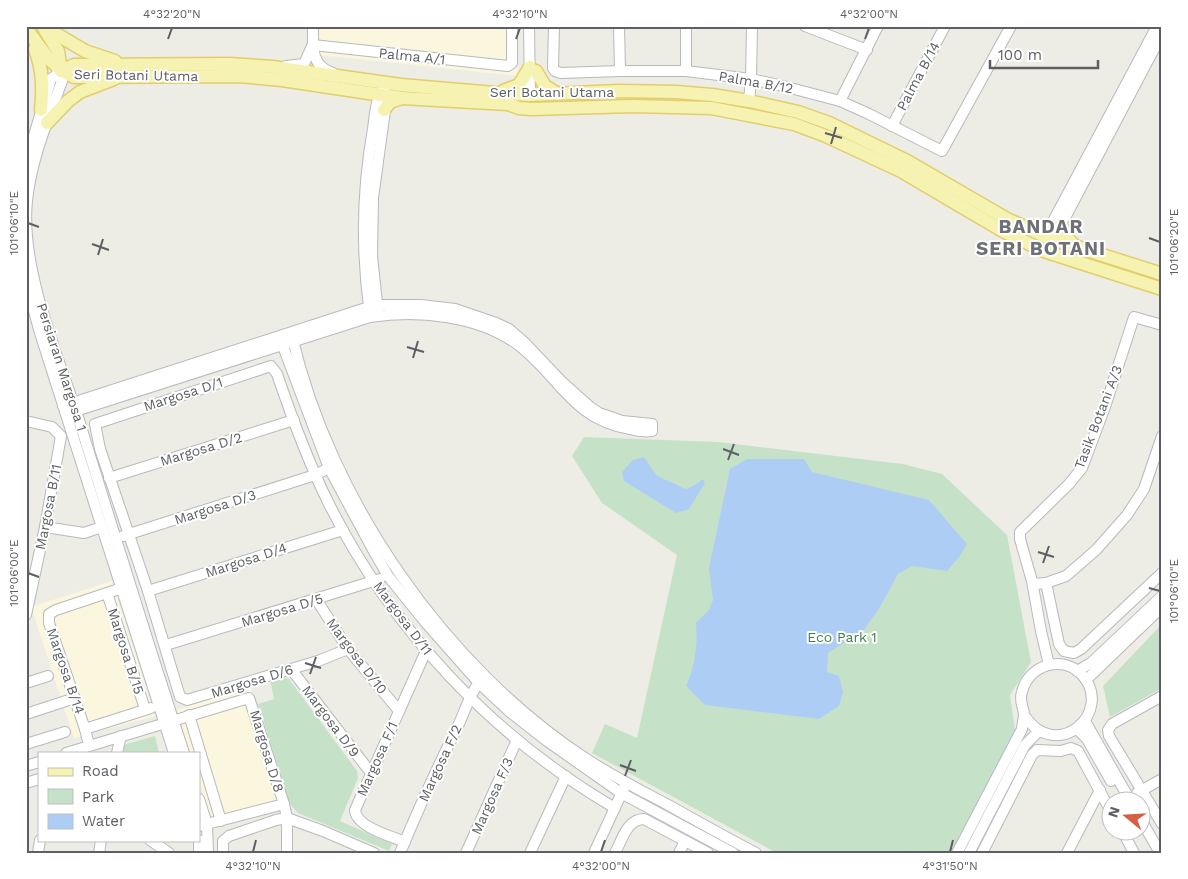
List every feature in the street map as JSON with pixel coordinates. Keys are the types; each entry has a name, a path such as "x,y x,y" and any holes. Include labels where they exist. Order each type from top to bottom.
{"main road":[{"path":"43,26 85,51 133,66"},
{"path":"43,26 58,51 61,71"},
{"path":"26,31 47,59 61,71"},
{"path":"26,31 41,65 43,84 41,110"},
{"name":"Seri Botani Utama","path":"61,71 74,65 229,64 273,67 401,85 533,96 618,92 676,92 749,101 798,112 829,123 907,161 1007,219 1049,238 1162,274"},
{"path":"495,93 519,85 533,69 548,89 559,94"},
{"name":"Seri Botani Utama","path":"61,71 74,77 239,76 282,80 366,93 390,102 402,98 508,104 519,108 560,110 633,106 711,108 794,124 901,171 1013,236 1056,255 1162,289"},
{"path":"47,122 80,92 121,76"},
{"path":"508,104 527,102 533,96 542,103 556,105 560,110"},
{"path":"1023,226 1041,227 1056,225 1075,246"},
{"path":"1013,236 1038,241 1049,238 1056,255"}],"street":[{"path":"312,26 314,55 322,68 343,76"},
{"name":"Palma A/1","path":"313,46 511,66 512,26"},
{"path":"529,26 533,69"},
{"path":"533,96 536,26"},
{"name":"Palma B/12","path":"554,26 553,68 555,72 686,72 778,84 840,101 940,150 944,150 1011,26"},
{"path":"619,26 620,71"},
{"path":"686,26 686,72"},
{"path":"749,101 752,26"},
{"path":"805,26 867,50"},
{"path":"840,101 878,26"},
{"name":"Palma B/14","path":"892,126 945,26"},
{"path":"1049,238 1157,39"},
{"path":"273,67 304,64 313,46"},
{"path":"26,162 51,79 61,71"},
{"name":"Persiaran Margosa 1","path":"61,71 62,81 31,173 26,202 29,273 75,408 115,538 159,705 184,752"},
{"path":"373,81 382,99 368,198 370,280 374,311"},
{"path":"382,99 401,85"},
{"name":"Persiaran Margosa 1","path":"26,282 40,334 75,408 102,526 127,586 169,722 174,752"},
{"path":"75,408 374,311 453,317 492,326 507,333 545,363 561,381 599,413 622,421 652,424 652,431 621,428 595,419 586,413 507,333"},
{"name":"Tasik Botani A/3","path":"1033,584 1019,535 1082,468 1105,407 1134,317 1162,325"},
{"path":"293,338 304,377 337,466 380,542 398,571 510,712 622,793 733,853"},
{"path":"282,341 328,468 388,576 426,623 482,679 587,760 751,851"},
{"name":"Margosa D/11","path":"271,366 277,374 315,475 343,530 374,581 426,651 471,698 517,740 566,776 615,808"},
{"name":"Margosa D/1","path":"109,478 95,424 271,366"},
{"name":"Margosa D/2","path":"109,478 294,420"},
{"name":"Margosa B/11","path":"26,422 52,427 61,436 45,527 26,615"},
{"path":"1049,664 1033,584 1046,583 1066,576 1096,550 1127,515 1144,489 1162,436"},
{"name":"Margosa D/3","path":"115,538 315,475 328,468"},
{"path":"109,478 166,645"},
{"path":"45,527 84,533 102,526"},
{"name":"Margosa D/4","path":"148,591 343,530"},
{"name":"Margosa D/5","path":"166,645 374,581 398,571"},
{"path":"1046,583 1059,644 1064,651 1074,653 1081,650 1162,574"},
{"name":"Margosa B/14","path":"89,745 49,623 49,614 127,586"},
{"name":"Margosa B/15","path":"107,592 145,709"},
{"path":"1077,670 1091,663 1162,596"},
{"name":"Margosa D/10","path":"316,599 348,649 399,711"},
{"path":"1086,680 1162,607"},
{"name":"Margosa D/6","path":"166,645 180,697 183,700 291,669 348,649"},
{"name":"Margosa F/1","path":"404,842 361,823 355,816 355,810 426,651"},
{"path":"1049,664 1059,664 1077,670 1086,680 1090,690 1092,700 1090,711 1084,721 1076,729 1068,733 1058,735 1039,731 1030,724 1021,704 1024,683 1039,668 1049,664"},
{"name":"Margosa D/9","path":"291,669 371,773"},
{"path":"26,683 48,676"},
{"name":"Margosa F/2","path":"400,853 471,698 482,679"},
{"path":"1162,696 1112,724 1108,730 1162,824"},
{"path":"26,714 75,698"},
{"name":"Margosa D/8","path":"189,715 249,698 284,804 282,819 287,853"},
{"path":"85,729 159,705"},
{"path":"957,853 1016,743 1022,729 1024,714"},
{"path":"69,752 189,715 221,821"},
{"path":"1084,721 1122,792"},
{"path":"1076,729 1086,739 1121,792"},
{"path":"969,853 1025,745 1039,731"},
{"path":"26,744 65,732"},
{"path":"117,752 120,736"},
{"name":"Margosa F/3","path":"466,853 517,740"},
{"path":"982,853 1032,755 1037,750 1075,749 1080,754 1100,790 1067,853"},
{"path":"26,766 38,762"},
{"path":"530,853 566,776"},
{"path":"26,783 38,779"},
{"path":"1139,792 1162,779"},
{"path":"594,853 626,782"},
{"path":"203,825 284,804"},
{"path":"200,806 208,853"},
{"path":"223,853 223,841 225,838 282,819 353,848 374,853"},
{"path":"615,853 629,825 638,819 644,819 708,853"},
{"path":"1150,836 1160,853"},
{"path":"679,853 685,841"},
{"path":"153,842 169,853"},
{"path":"1146,842 1152,853"}],"shaded area":[{"path":"319,26 518,26 518,76 320,55"},
{"path":"112,581 155,716 74,738 31,607"},
{"path":"250,686 286,805 213,828 200,784 200,752 190,752 177,710"}],"green space":[{"name":"Eco Park 1","path":"584,437 718,442 903,464 942,474 1007,535 1031,662 1010,695 1015,730 952,853 777,853 592,753 605,724 637,738 677,555 602,503 572,456"},
{"path":"1162,624 1162,688 1110,717 1103,686"},
{"path":"282,676 289,679 357,771 358,778 340,821 392,844 389,851 298,813 290,804 258,704 274,699 270,679"},
{"path":"155,736 159,752 122,752 123,745"}],"water":[{"path":"644,457 657,476 686,489 703,479 705,483 689,509 676,513 624,481 622,472 633,460"},
{"path":"747,459 804,459 812,472 929,500 967,544 947,571 912,566 898,574 880,607 864,630 828,653 827,672 839,676 843,692 839,706 819,719 705,705 686,686 692,671 695,655 696,623 709,610 713,600 709,568 730,469"}],"district":[{"name":"BANDAR SERI BOTANI","path":"1041,237"}]}
